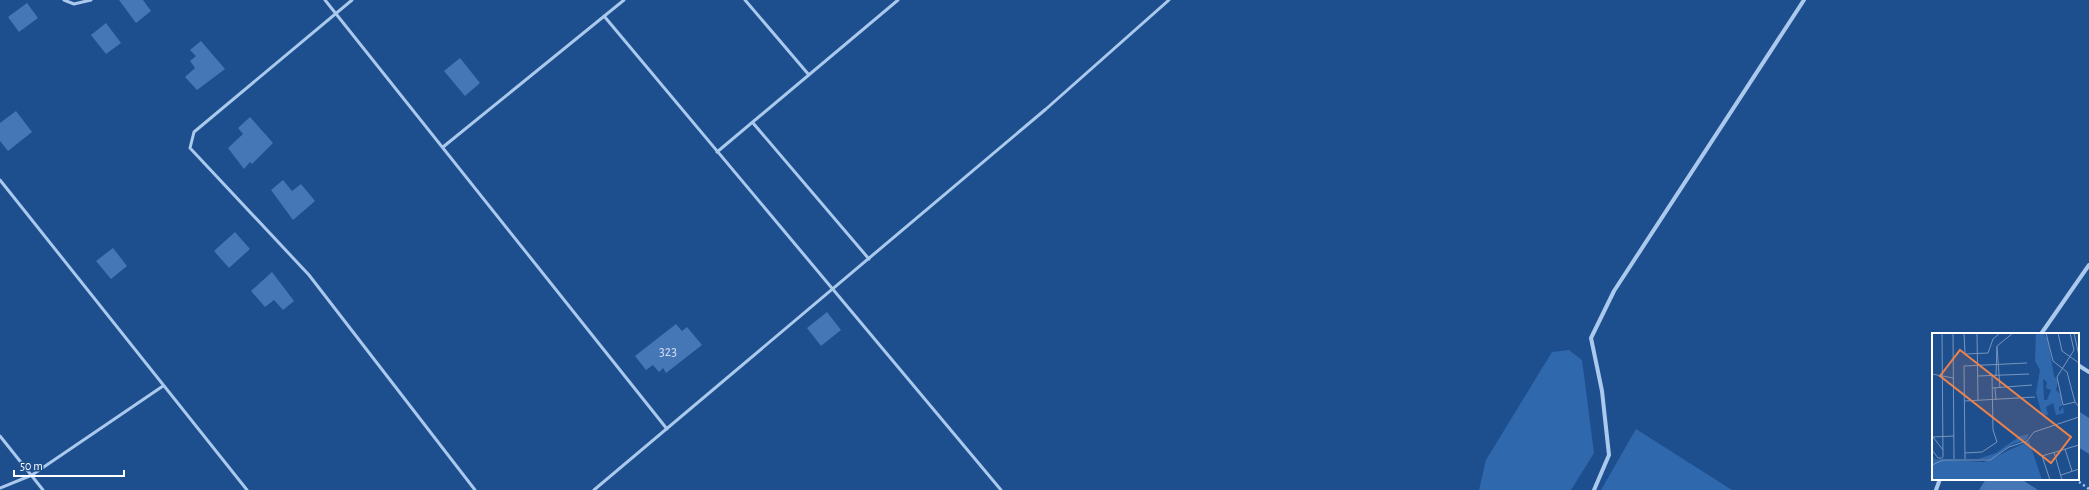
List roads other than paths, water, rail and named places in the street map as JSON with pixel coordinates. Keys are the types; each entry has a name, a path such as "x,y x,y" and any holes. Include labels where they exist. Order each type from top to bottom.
{"street":[{"path":"1594,490 1609,455 1602,391 1591,338 1614,291 1804,0"},
{"path":"2042,333 2089,265"},
{"path":"2079,366 2089,372"},
{"path":"1936,490 1940,480"}],"lane":[{"path":"64,0 74,4 91,0"},
{"path":"325,0 667,429"},
{"path":"352,0 194,132 190,148 310,275 474,490"},
{"path":"443,147 624,0"},
{"path":"745,0 809,75"},
{"path":"717,152 898,0"},
{"path":"594,490 1046,109 1169,0"},
{"path":"604,16 1001,490"},
{"path":"753,123 869,259"},
{"path":"0,180 247,490"},
{"path":"0,488 32,475 163,386"},
{"path":"0,436 43,490"}]}
